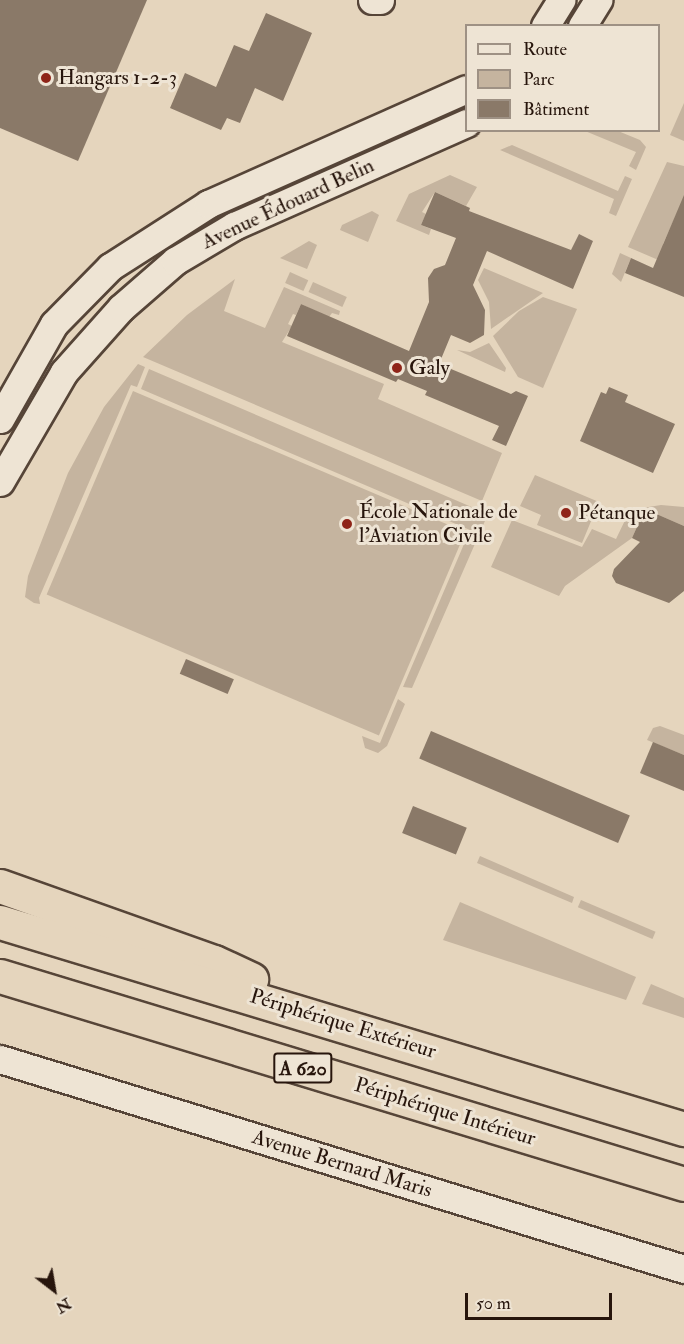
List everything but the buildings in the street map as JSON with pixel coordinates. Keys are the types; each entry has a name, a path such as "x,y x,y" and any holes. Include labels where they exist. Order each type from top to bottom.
{"highway":[{"path":"0,886 214,962 362,1029"},
{"name":"Périphérique Extérieur","path":"0,922 362,1029 684,1129"},
{"name":"Périphérique Intérieur","path":"0,976 684,1184"}],"street":[{"path":"372,0 380,0"},
{"path":"546,24 561,0"},
{"path":"583,24 598,0"},
{"name":"Avenue Édouard Belin","path":"0,419 44,338 68,308 110,267 217,200 465,89"},
{"name":"Avenue Édouard Belin","path":"0,482 64,372 121,308 175,261 234,226 465,123"},
{"name":"Avenue Bernard Maris","path":"0,1059 684,1269"}],"green space":[{"path":"684,103 684,141 670,135"},
{"path":"587,132 620,132 640,140 646,147 636,170 629,166 636,152"},
{"path":"512,145 618,191 625,176 632,179 616,216 609,213 614,199 500,150"},
{"path":"667,162 684,166 684,197 663,244 684,253 684,271 628,247"},
{"path":"450,175 477,187 466,206 435,192 422,212 426,214 421,225 431,229 429,235 396,221 409,194"},
{"path":"372,211 379,215 368,242 340,230 342,225"},
{"path":"309,241 317,245 307,269 280,258"},
{"path":"620,253 631,258 621,282 612,274"},
{"path":"484,268 543,293 491,329 489,302 478,280"},
{"path":"290,272 308,280 303,291 285,283"},
{"path":"235,279 224,311 265,328 284,287 340,311 339,315 332,313 329,317 301,304 296,315 293,314 288,324 292,326 282,342 384,384 378,399 502,453 482,501 143,357 187,315"},
{"path":"313,282 347,297 342,307 309,292"},
{"path":"543,297 577,309 543,388 518,377 493,336 519,311"},
{"path":"489,343 506,368 505,372 457,350 470,352"},
{"path":"138,364 145,367 137,387 131,385 39,598 40,604 34,603 25,597 28,576 68,473 104,407"},
{"path":"149,369 488,514 412,688 403,687 470,530 141,389"},
{"path":"133,391 465,532 379,735 47,594"},
{"path":"535,475 599,502 582,543 537,525 541,515 520,506"},
{"path":"661,505 684,507 684,526 645,509 632,538 565,586 559,596 491,567 512,520 582,547 592,529 616,539 630,510"},
{"path":"398,699 405,704 387,746 378,753 365,748 362,736 380,743"},
{"path":"660,726 684,735 684,755 647,740 653,728"},
{"path":"480,856 574,897 572,903 477,863"},
{"path":"581,900 656,932 652,939 578,907"},
{"path":"460,902 636,977 626,1000 443,940"},
{"path":"651,984 684,998 684,1018 642,1004"}],"place":[{"name":"Hangars 1-2-3","path":"46,78"},
{"name":"Galy","path":"397,368"},
{"name":"Pétanque","path":"566,513"},
{"name":"École Nationale de l'Aviation Civile","path":"347,524"}]}
